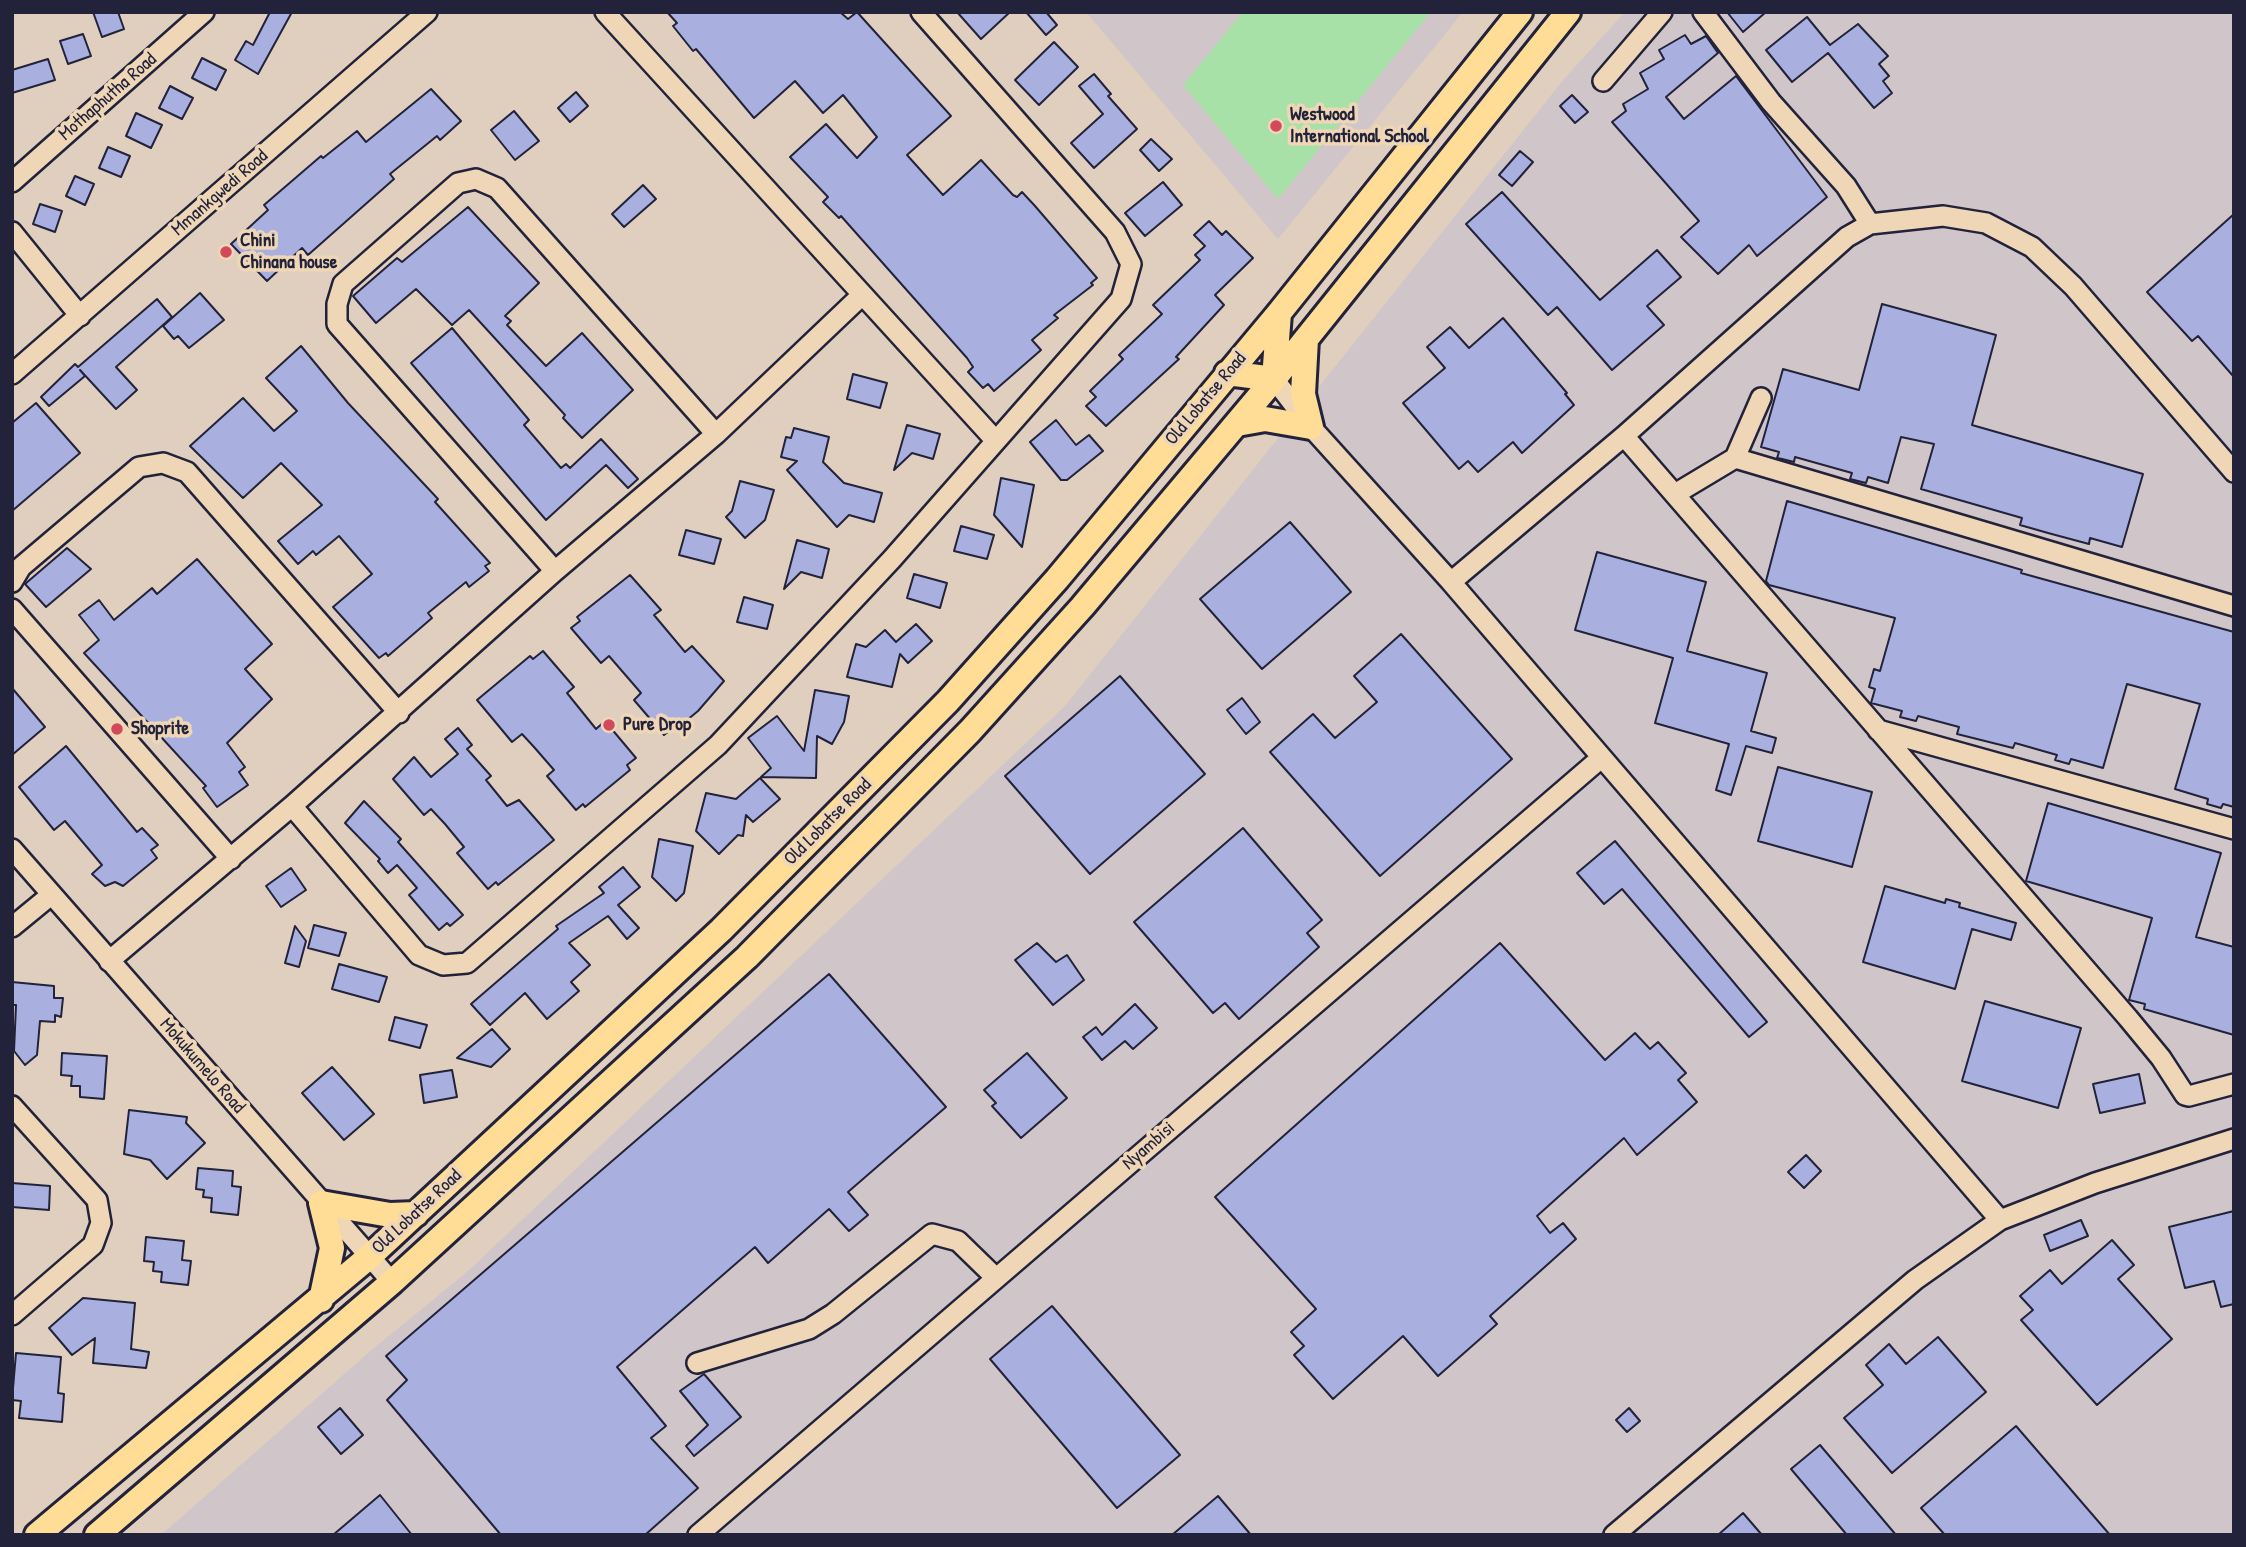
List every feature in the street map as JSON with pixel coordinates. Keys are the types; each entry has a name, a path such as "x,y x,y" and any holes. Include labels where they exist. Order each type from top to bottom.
{"main road":[{"name":"Old Lobatse Road","path":"37,1535 321,1300 416,1214 722,930 948,701 1057,579 1279,313 1520,12"},
{"name":"Old Lobatse Road","path":"97,1535 392,1282 747,957 971,731 1082,607 1237,424 1568,12"},
{"path":"1227,373 1274,379 1279,313"},
{"path":"1237,424 1265,419 1311,427 1303,394 1306,339"},
{"path":"321,1300 332,1248 321,1203 390,1215 416,1214"}],"street":[{"name":"Mothaphutha Road","path":"12,182 204,12"},
{"name":"Mmankgwedi Road","path":"12,374 427,12"},
{"path":"605,12 861,296 996,441"},
{"path":"292,806 419,955 443,965 467,963 719,745 892,559 1121,299 1131,264 1115,232 920,12"},
{"path":"1603,81 1662,12"},
{"path":"1703,12 1771,102 1853,195 1870,224"},
{"path":"555,571 337,324 337,304 343,284 458,183 476,179 497,188 716,434"},
{"path":"1451,582 1624,436 1847,237 1870,224 1943,216 1986,223 2032,247 2073,286 2234,472"},
{"path":"12,232 80,316"},
{"path":"109,961 231,859 399,713 555,571 716,434 861,296"},
{"path":"1274,379 1311,427 1451,582 2000,1220"},
{"path":"1675,494 1735,458 1760,398"},
{"path":"1624,436 2128,1018 2161,1058 2185,1094 2189,1096 2234,1084"},
{"path":"1735,458 2234,606"},
{"path":"12,582 20,567 139,467 163,463 187,472 399,713"},
{"path":"12,609 231,859"},
{"path":"1878,730 2234,829"},
{"name":"Nyambisi","path":"698,1535 1601,758"},
{"name":"Mokukumelo Road","path":"12,849 392,1282"},
{"path":"12,927 51,895"},
{"path":"12,1106 97,1200 101,1223 93,1245 12,1315"},
{"path":"1614,1535 1915,1280 2000,1220 2095,1183 2234,1139"},
{"path":"697,1363 809,1329 833,1314 932,1234 958,1241 996,1278"}],"shaded area":[{"name":"Westwood International School","path":"1086,12 1463,12 1278,239"},
{"path":"1625,12 2234,12 2234,1535 161,1535 374,1348 466,1273 1065,706 1564,79"}],"green space":[{"path":"1243,12 1431,12 1278,199 1183,85"}],"building":[{"path":"93,12 118,12 124,29 102,37"},
{"path":"270,12 292,12 258,74 235,60 246,41 253,45"},
{"path":"667,12 840,12 848,19 857,12 951,116 907,155 943,195 981,160 1013,195 1017,197 1022,192 1035,206 1097,278 1091,283 1093,285 1054,315 1058,318 1032,340 1041,350 994,391 988,384 983,388 968,372 973,367 967,358 841,216 839,218 823,202 828,197 790,157 826,124 857,158 877,137 843,95 823,113 795,81 754,118 696,49 693,51 673,26 677,23"},
{"path":"957,12 1010,12 981,39"},
{"path":"1026,12 1046,12 1057,25 1046,35"},
{"path":"1727,12 1766,12 1743,32"},
{"path":"1807,17 1830,45 1858,24 1888,56 1879,64 1889,76 1883,81 1892,93 1874,108 1828,53 1792,82 1766,50"},
{"path":"83,34 91,56 68,64 60,41"},
{"path":"1685,35 1691,44 1706,36 1718,53 1666,97 1684,119 1736,76 1827,197 1757,256 1749,245 1718,274 1681,237 1699,221 1612,122 1626,111 1623,104 1648,89 1640,73 1664,59 1659,50"},
{"path":"1054,42 1078,67 1039,105 1015,80"},
{"path":"202,58 226,70 216,90 192,78"},
{"path":"48,59 55,80 12,93 12,70"},
{"path":"1094,74 1111,94 1108,96 1137,129 1094,168 1071,143 1103,114 1079,86"},
{"path":"170,86 193,98 182,119 159,108"},
{"path":"431,89 461,121 440,140 437,136 390,174 394,179 308,255 302,248 267,281 231,244 268,210 264,205 321,156 323,158 357,131 366,142"},
{"path":"576,92 588,106 570,122 558,108"},
{"path":"1572,95 1588,112 1575,123 1560,106"},
{"path":"514,111 539,141 515,160 491,130"},
{"path":"136,113 162,125 151,148 126,136"},
{"path":"1151,139 1172,159 1159,171 1140,150"},
{"path":"108,147 130,156 121,177 99,168"},
{"path":"1520,151 1533,162 1512,186 1499,175"},
{"path":"75,176 94,184 85,205 66,196"},
{"path":"1163,182 1182,205 1145,236 1125,213"},
{"path":"643,185 656,199 624,227 612,214"},
{"path":"1502,192 1600,300 1657,250 1681,277 1647,306 1664,325 1612,370 1557,307 1548,315 1466,224"},
{"path":"40,204 62,211 55,232 33,224"},
{"path":"468,207 539,283 505,316 511,321 507,325 546,366 582,333 633,390 582,438 563,418 565,415 469,310 452,325 416,289 376,323 353,296 397,258 402,262"},
{"path":"2234,214 2234,377 2198,336 2192,341 2147,292"},
{"path":"1209,221 1222,235 1226,231 1253,258 1215,295 1224,305 1176,357 1179,359 1106,426 1086,406 1096,397 1090,391 1123,359 1119,355 1162,314 1153,305 1200,260 1195,255 1205,246 1194,235"},
{"path":"200,293 224,320 189,348 178,336 174,339 163,326"},
{"path":"157,299 172,317 116,367 137,390 116,409 80,370 85,376 49,406 41,397 75,364 78,367"},
{"path":"1882,304 1996,335 1972,425 2143,474 2122,547 2090,538 2089,544 2020,525 2022,518 1921,489 1934,444 1901,437 1888,483 1868,477 1866,483 1850,479 1852,473 1795,457 1794,462 1777,458 1779,452 1761,447 1783,369 1859,390"},
{"path":"1503,318 1567,393 1565,394 1574,405 1522,453 1513,442 1478,472 1468,461 1459,469 1403,403 1445,368 1427,347 1450,327 1469,348"},
{"path":"452,328 529,420 524,425 561,468 566,464 570,468 601,439 638,479 628,488 606,465 546,520 411,363"},
{"path":"301,346 348,403 438,499 435,502 490,563 485,566 489,571 469,587 466,582 428,613 432,618 388,656 386,653 379,658 333,607 372,574 339,536 316,555 313,551 298,564 278,541 322,505 281,463 243,498 190,446 243,398 274,431 297,411 266,378"},
{"path":"853,374 887,383 880,408 847,399"},
{"path":"36,403 80,453 12,511 12,423"},
{"path":"1056,420 1076,445 1089,435 1103,451 1067,480 1061,480 1030,442"},
{"path":"907,425 940,434 933,459 912,453 894,470"},
{"path":"794,428 829,437 823,462 844,483 882,493 874,522 849,515 837,527 787,470 797,461 781,457 786,437 791,438"},
{"path":"1001,478 1034,485 1022,547 994,515"},
{"path":"740,481 774,490 765,520 745,538 726,517 732,511"},
{"path":"1787,501 2022,570 2021,573 2234,632 2234,807 2223,804 2221,808 2207,804 2208,799 2175,789 2200,704 2127,684 2103,768 2071,759 2069,764 2055,760 2057,755 2015,743 2013,748 1957,734 1959,727 1918,716 1916,721 1900,717 1902,711 1871,703 1875,689 1869,687 1874,669 1880,671 1895,618 1769,585 1766,581"},
{"path":"1290,522 1351,592 1262,669 1200,599"},
{"path":"961,526 994,535 987,559 954,551"},
{"path":"686,530 721,539 714,564 679,555"},
{"path":"797,540 829,549 822,578 801,572 784,589"},
{"path":"67,548 91,569 46,607 25,584"},
{"path":"1597,552 1706,582 1687,651 1767,673 1751,731 1776,738 1772,753 1746,746 1731,795 1716,790 1729,744 1655,723 1673,658 1575,630"},
{"path":"197,559 272,644 245,669 272,699 227,743 245,767 239,772 248,785 217,807 203,788 206,786 84,653 99,640 79,615 99,600 114,620 152,588 157,594"},
{"path":"914,574 947,583 940,608 907,598"},
{"path":"630,575 661,610 654,615 685,652 692,646 724,681 698,711 675,730 673,728 664,735 634,700 641,693 609,656 601,663 571,628 580,621 577,617"},
{"path":"744,597 773,605 767,629 737,622"},
{"path":"916,624 932,641 908,663 900,654 892,687 847,677 856,644 866,647 885,630 896,642"},
{"path":"1401,634 1512,759 1380,876 1270,752 1313,714 1335,738 1377,702 1354,676"},
{"path":"543,651 574,687 567,693 596,729 605,721 636,758 627,765 630,770 585,807 583,804 576,810 547,776 554,770 534,747 522,734 512,742 477,700 530,656 533,659"},
{"path":"1120,676 1205,774 1090,874 1005,776"},
{"path":"12,688 45,727 12,755"},
{"path":"815,690 849,696 844,722 832,744 817,736 816,778 761,777 771,768 748,738 777,716 804,751"},
{"path":"1242,698 1260,722 1246,734 1227,710"},
{"path":"458,728 472,745 467,749 491,776 486,780 507,806 519,800 554,840 498,885 496,882 488,889 457,853 464,847 445,824 431,809 424,815 393,779 414,757 431,777 458,754 445,739"},
{"path":"66,746 137,832 142,828 158,845 151,850 157,858 123,886 115,882 105,886 92,874 102,865 65,821 54,830 19,787"},
{"path":"1778,767 1872,792 1852,867 1758,841"},
{"path":"760,778 780,799 753,822 746,815 743,836 738,835 719,854 696,831 706,793 736,799"},
{"path":"364,801 401,839 398,842 463,915 450,926 447,923 439,930 409,895 417,888 397,865 388,873 378,861 380,859 345,823"},
{"path":"2048,803 2221,853 2196,937 2234,947 2234,1035 2144,1009 2145,1004 2129,1000 2152,918 2026,881"},
{"path":"1243,828 1322,920 1307,933 1319,947 1239,1019 1225,1003 1213,1013 1134,922"},
{"path":"659,839 693,846 684,893 676,901 652,877"},
{"path":"1615,841 1767,1022 1749,1037 1622,889 1604,904 1577,873"},
{"path":"623,867 640,887 618,905 639,928 627,939 608,916 569,943 590,965 571,982 579,991 547,1019 525,993 490,1025 471,1004 558,929 556,926 604,893 599,887"},
{"path":"291,868 306,890 281,907 266,886"},
{"path":"1885,886 1945,903 1946,899 1960,903 1959,907 2016,923 2011,940 1972,929 1955,989 1863,962"},
{"path":"314,925 346,933 339,956 308,948"},
{"path":"295,926 306,941 299,967 285,963"},
{"path":"1037,943 1056,962 1067,955 1084,980 1053,1005 1015,960"},
{"path":"1500,943 1605,1060 1635,1033 1650,1049 1658,1042 1686,1073 1678,1080 1697,1102 1637,1155 1624,1138 1537,1216 1550,1233 1563,1223 1576,1239 1490,1316 1497,1324 1438,1376 1403,1336 1333,1399 1294,1355 1304,1346 1291,1332 1316,1309 1215,1197"},
{"path":"339,964 387,977 379,1002 332,989"},
{"path":"829,974 946,1107 848,1192 868,1215 849,1231 829,1209 768,1263 755,1247 617,1367 666,1426 651,1438 698,1488 645,1535 501,1535 387,1400 407,1380 386,1356"},
{"path":"12,982 54,986 54,998 63,998 61,1017 55,1015 55,1022 40,1021 37,1055 25,1065 14,1051 16,1005 12,1005"},
{"path":"1985,1001 2081,1028 2058,1108 1962,1081"},
{"path":"1135,1004 1157,1028 1133,1049 1125,1041 1102,1060 1083,1037 1096,1027 1102,1035"},
{"path":"395,1017 427,1025 420,1048 389,1040"},
{"path":"492,1029 510,1049 491,1067 457,1058"},
{"path":"62,1053 107,1056 104,1099 80,1097 80,1086 71,1086 72,1076 61,1075"},
{"path":"1027,1053 1067,1098 1021,1138 992,1106 996,1103 984,1090"},
{"path":"332,1067 374,1114 344,1140 302,1093"},
{"path":"452,1070 457,1097 424,1103 420,1075"},
{"path":"2139,1074 2145,1103 2100,1113 2093,1084"},
{"path":"129,1110 187,1117 186,1123 205,1143 167,1179 150,1160 124,1154"},
{"path":"1806,1155 1821,1171 1804,1188 1788,1172"},
{"path":"198,1168 233,1171 232,1186 241,1187 238,1215 211,1212 212,1198 203,1197 204,1190 196,1189"},
{"path":"12,1183 50,1186 49,1210 12,1207"},
{"path":"2234,1211 2234,1304 2221,1307 2214,1281 2185,1288 2169,1227"},
{"path":"2081,1220 2088,1236 2050,1251 2044,1235"},
{"path":"146,1237 184,1241 182,1260 191,1261 188,1285 161,1282 162,1272 153,1271 154,1262 144,1261"},
{"path":"2112,1240 2134,1265 2118,1279 2172,1339 2097,1405 2021,1320 2033,1310 2020,1296 2050,1270 2062,1284"},
{"path":"83,1298 135,1303 131,1349 149,1352 146,1368 93,1363 95,1338 72,1355 49,1328"},
{"path":"1052,1306 1180,1455 1117,1508 990,1359"},
{"path":"1938,1337 1986,1392 1892,1473 1844,1418 1883,1385 1866,1365 1889,1344 1906,1364"},
{"path":"16,1353 61,1357 58,1393 64,1394 62,1422 19,1418 21,1401 12,1400"},
{"path":"704,1374 741,1417 694,1456 686,1446 708,1425 680,1391"},
{"path":"340,1408 363,1435 341,1454 318,1427"},
{"path":"1629,1408 1640,1421 1627,1432 1616,1420"},
{"path":"2016,1426 2110,1535 1945,1535 1921,1508"},
{"path":"1820,1445 1896,1535 1847,1535 1791,1469"},
{"path":"380,1495 412,1535 333,1535"},
{"path":"1218,1496 1251,1535 1172,1535"},
{"path":"1743,1513 1762,1535 1718,1535"}],"place":[{"name":"Westwood International School","path":"1276,126"},
{"name":"Chini Chinana house","path":"226,252"},
{"name":"Pure Drop","path":"609,725"},
{"name":"Shoprite","path":"117,729"}]}
